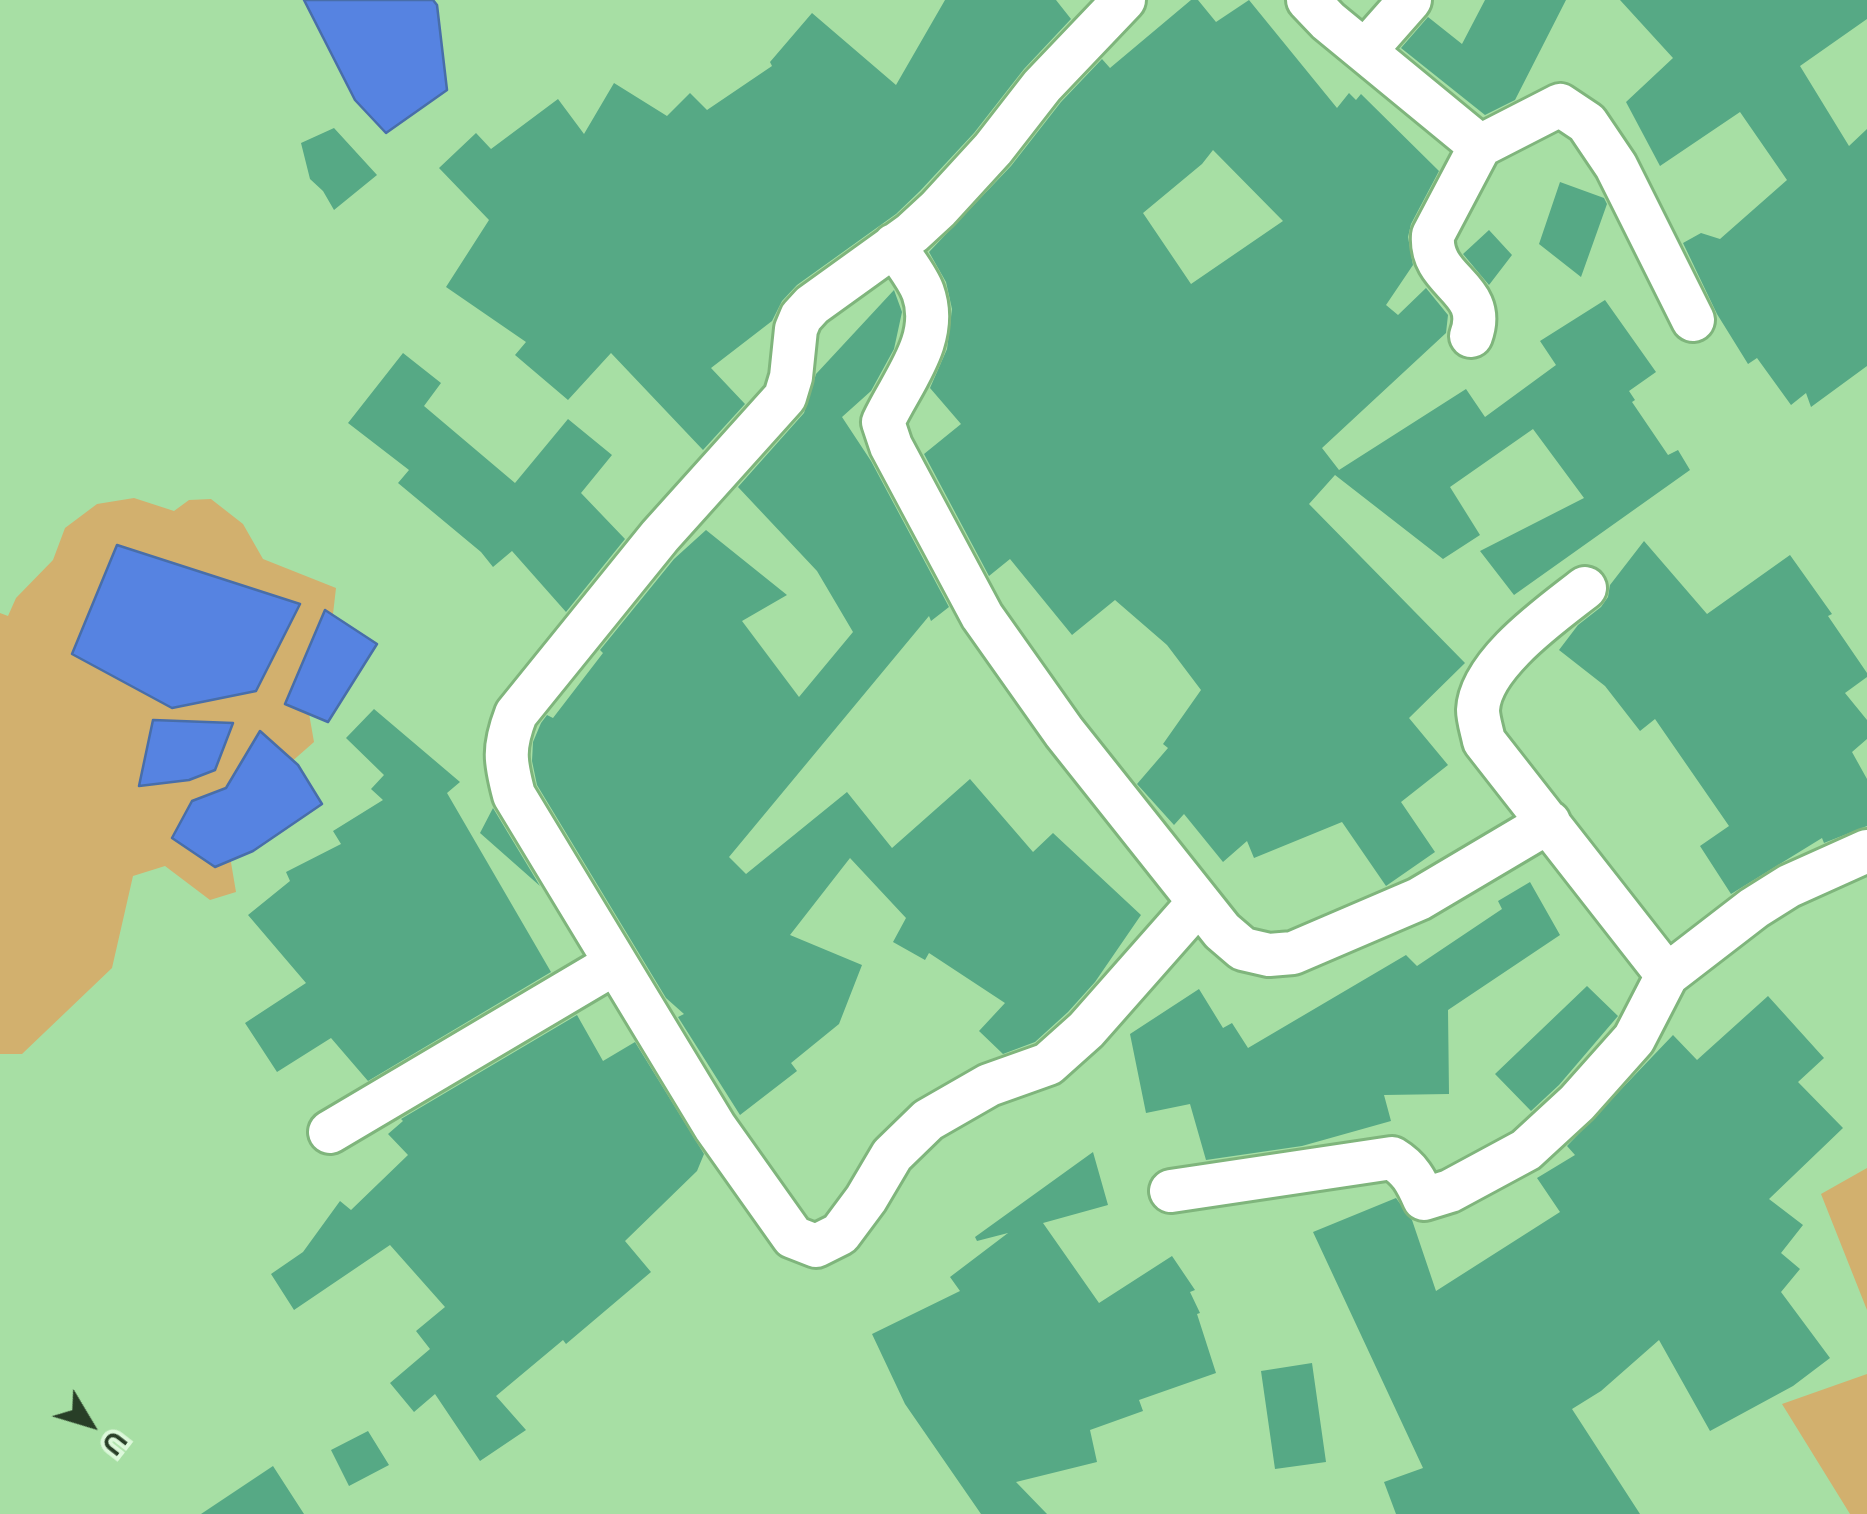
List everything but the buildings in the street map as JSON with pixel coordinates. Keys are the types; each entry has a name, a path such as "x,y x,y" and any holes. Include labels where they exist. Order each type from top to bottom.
{"street":[{"path":"1124,0 1042,86 994,148 938,209 801,316 785,397 660,536 516,714 506,739 505,763 514,794 715,1126 793,1237 816,1246 840,1234 892,1155 928,1120 989,1086 1048,1064 1086,1030 1199,902"},
{"path":"1308,0 1480,146"},
{"path":"1364,51 1410,0"},
{"path":"1471,336 1477,318 1474,307 1437,262 1432,236 1480,146 1560,106 1587,123 1616,166 1692,320"},
{"path":"894,245 922,292 929,327 882,422 891,446 982,616 1064,732 1222,931 1243,949 1269,955 1294,952 1419,899 1549,822"},
{"path":"1585,588 1532,629 1487,683 1478,708 1484,740 1667,975"},
{"path":"1172,1191 1392,1158 1414,1177 1424,1199 1450,1191 1526,1150 1576,1103 1634,1039 1667,975 1778,893 1867,851"},
{"path":"330,1132 614,964"}],"shaded area":[{"path":"134,498 174,511 189,500 211,499 243,524 263,559 336,588 330,640 304,685 314,742 224,821 236,892 210,900 165,866 133,876 112,968 22,1054 0,1054 0,613 8,616 16,598 53,560 65,528 97,504"},
{"path":"1867,1168 1867,1310 1821,1194"},
{"path":"1867,1374 1867,1514 1850,1514 1782,1404"}],"water":[{"path":"304,0 433,0 437,5 447,90 386,133 355,100"},
{"path":"117,545 300,604 256,691 172,708 72,654"},
{"path":"325,610 377,644 328,722 285,704"},
{"path":"153,720 233,723 215,770 189,780 139,786"},
{"path":"260,731 298,765 322,804 253,851 215,867 172,838 192,801 226,788"}]}
